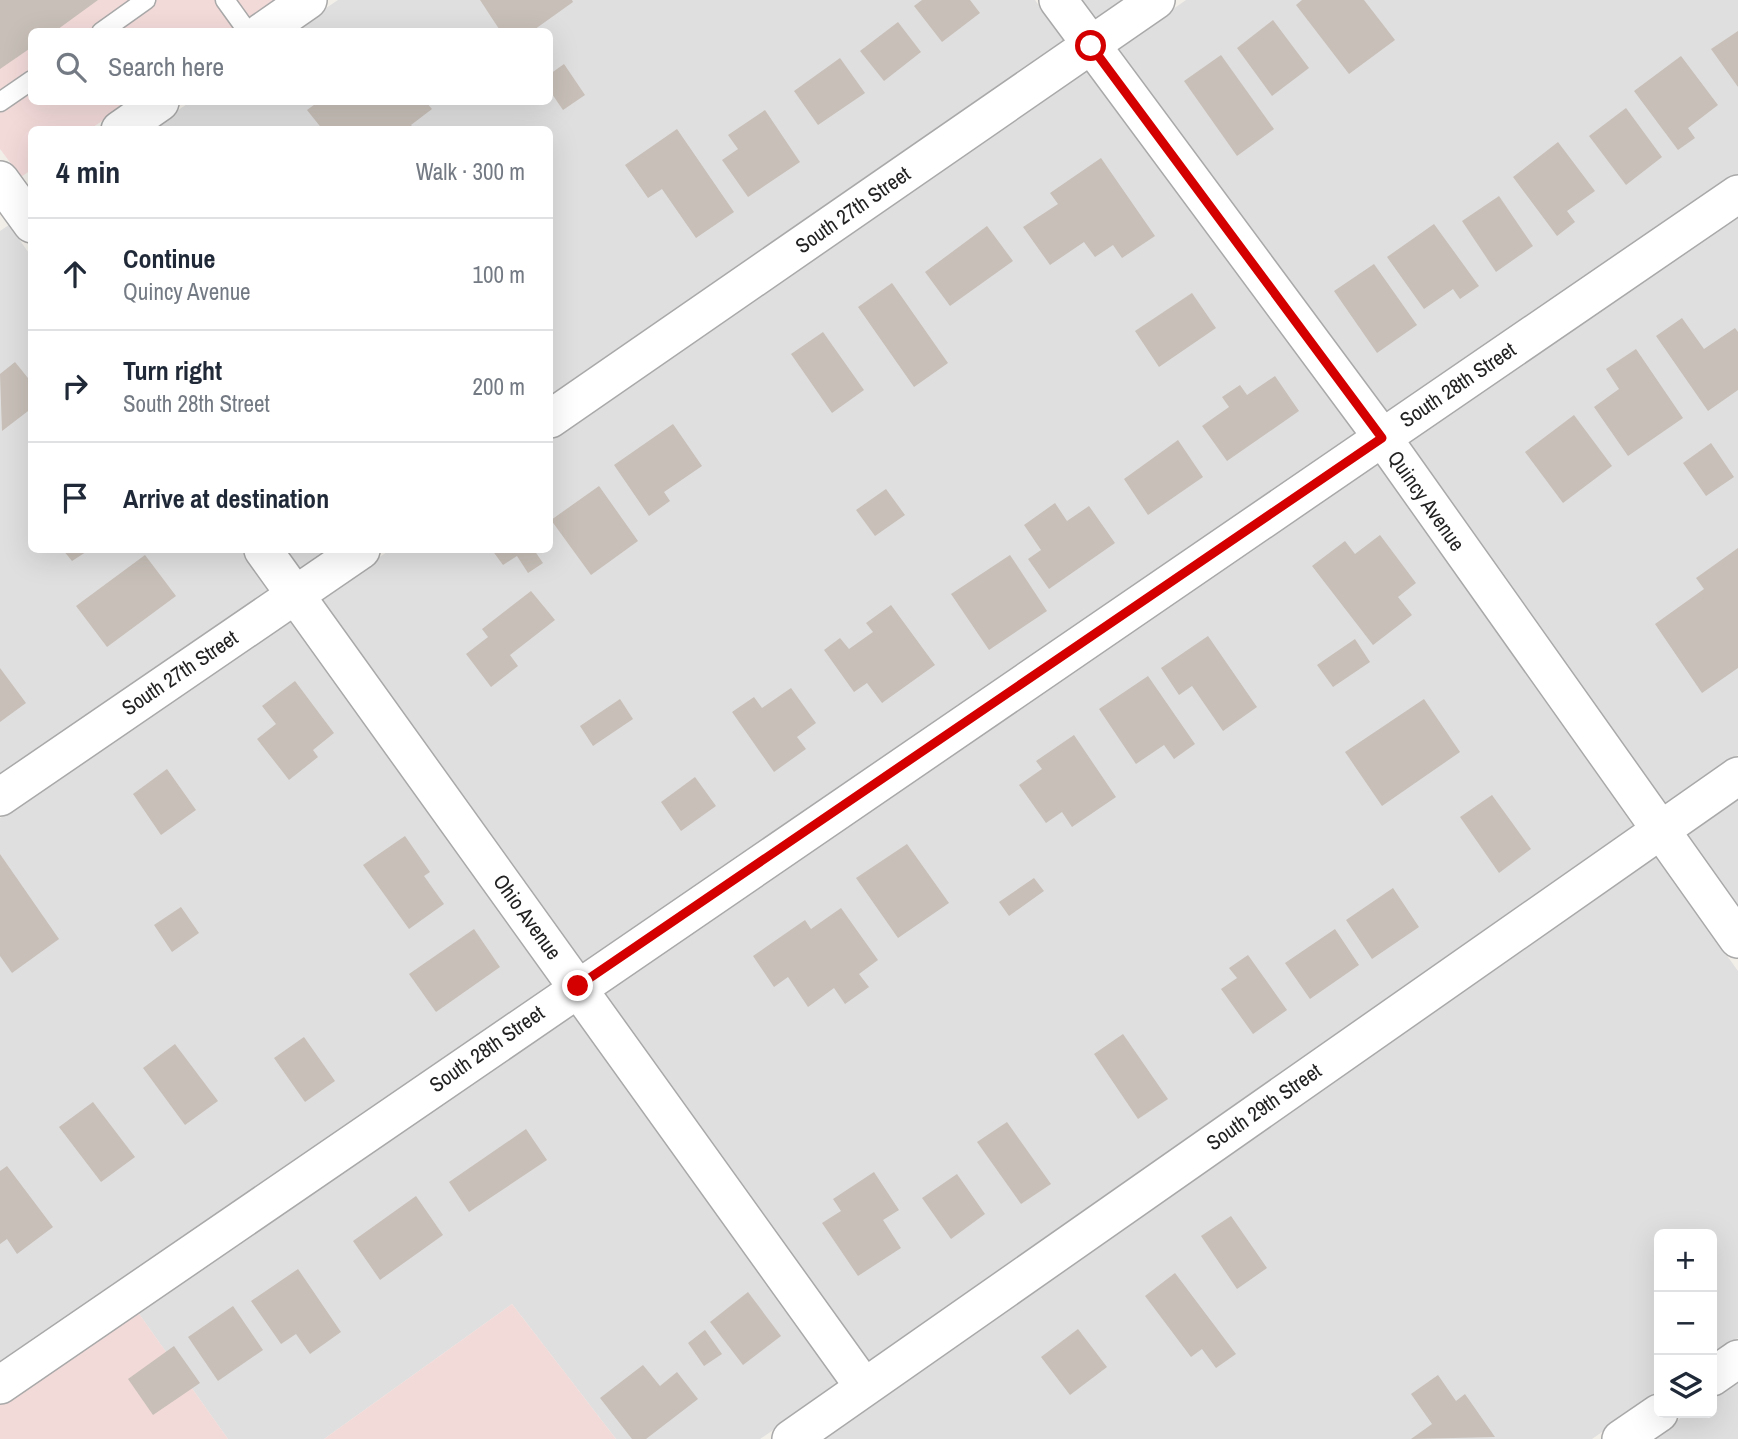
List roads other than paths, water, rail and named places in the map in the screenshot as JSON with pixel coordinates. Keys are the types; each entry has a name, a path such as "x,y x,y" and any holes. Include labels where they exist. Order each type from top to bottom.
{"street":[{"path":"268,28 308,0"},
{"name":"Quincy Avenue","path":"1058,0 1382,438 1738,939"},
{"name":"South 27th Street","path":"553,417 1156,0"},
{"path":"126,126 156,105"},
{"name":"South 28th Street","path":"0,1385 578,986 1738,194"},
{"name":"Ohio Avenue","path":"265,553 864,1387"},
{"name":"South 27th Street","path":"0,797 357,553"},
{"name":"South 29th Street","path":"791,1439 1738,776"},
{"path":"1717,1374 1738,1359"},
{"path":"1621,1439 1654,1416"}],"lane":[{"path":"107,28 146,0"},
{"path":"225,0 245,28"},
{"path":"0,102 28,83"}]}
